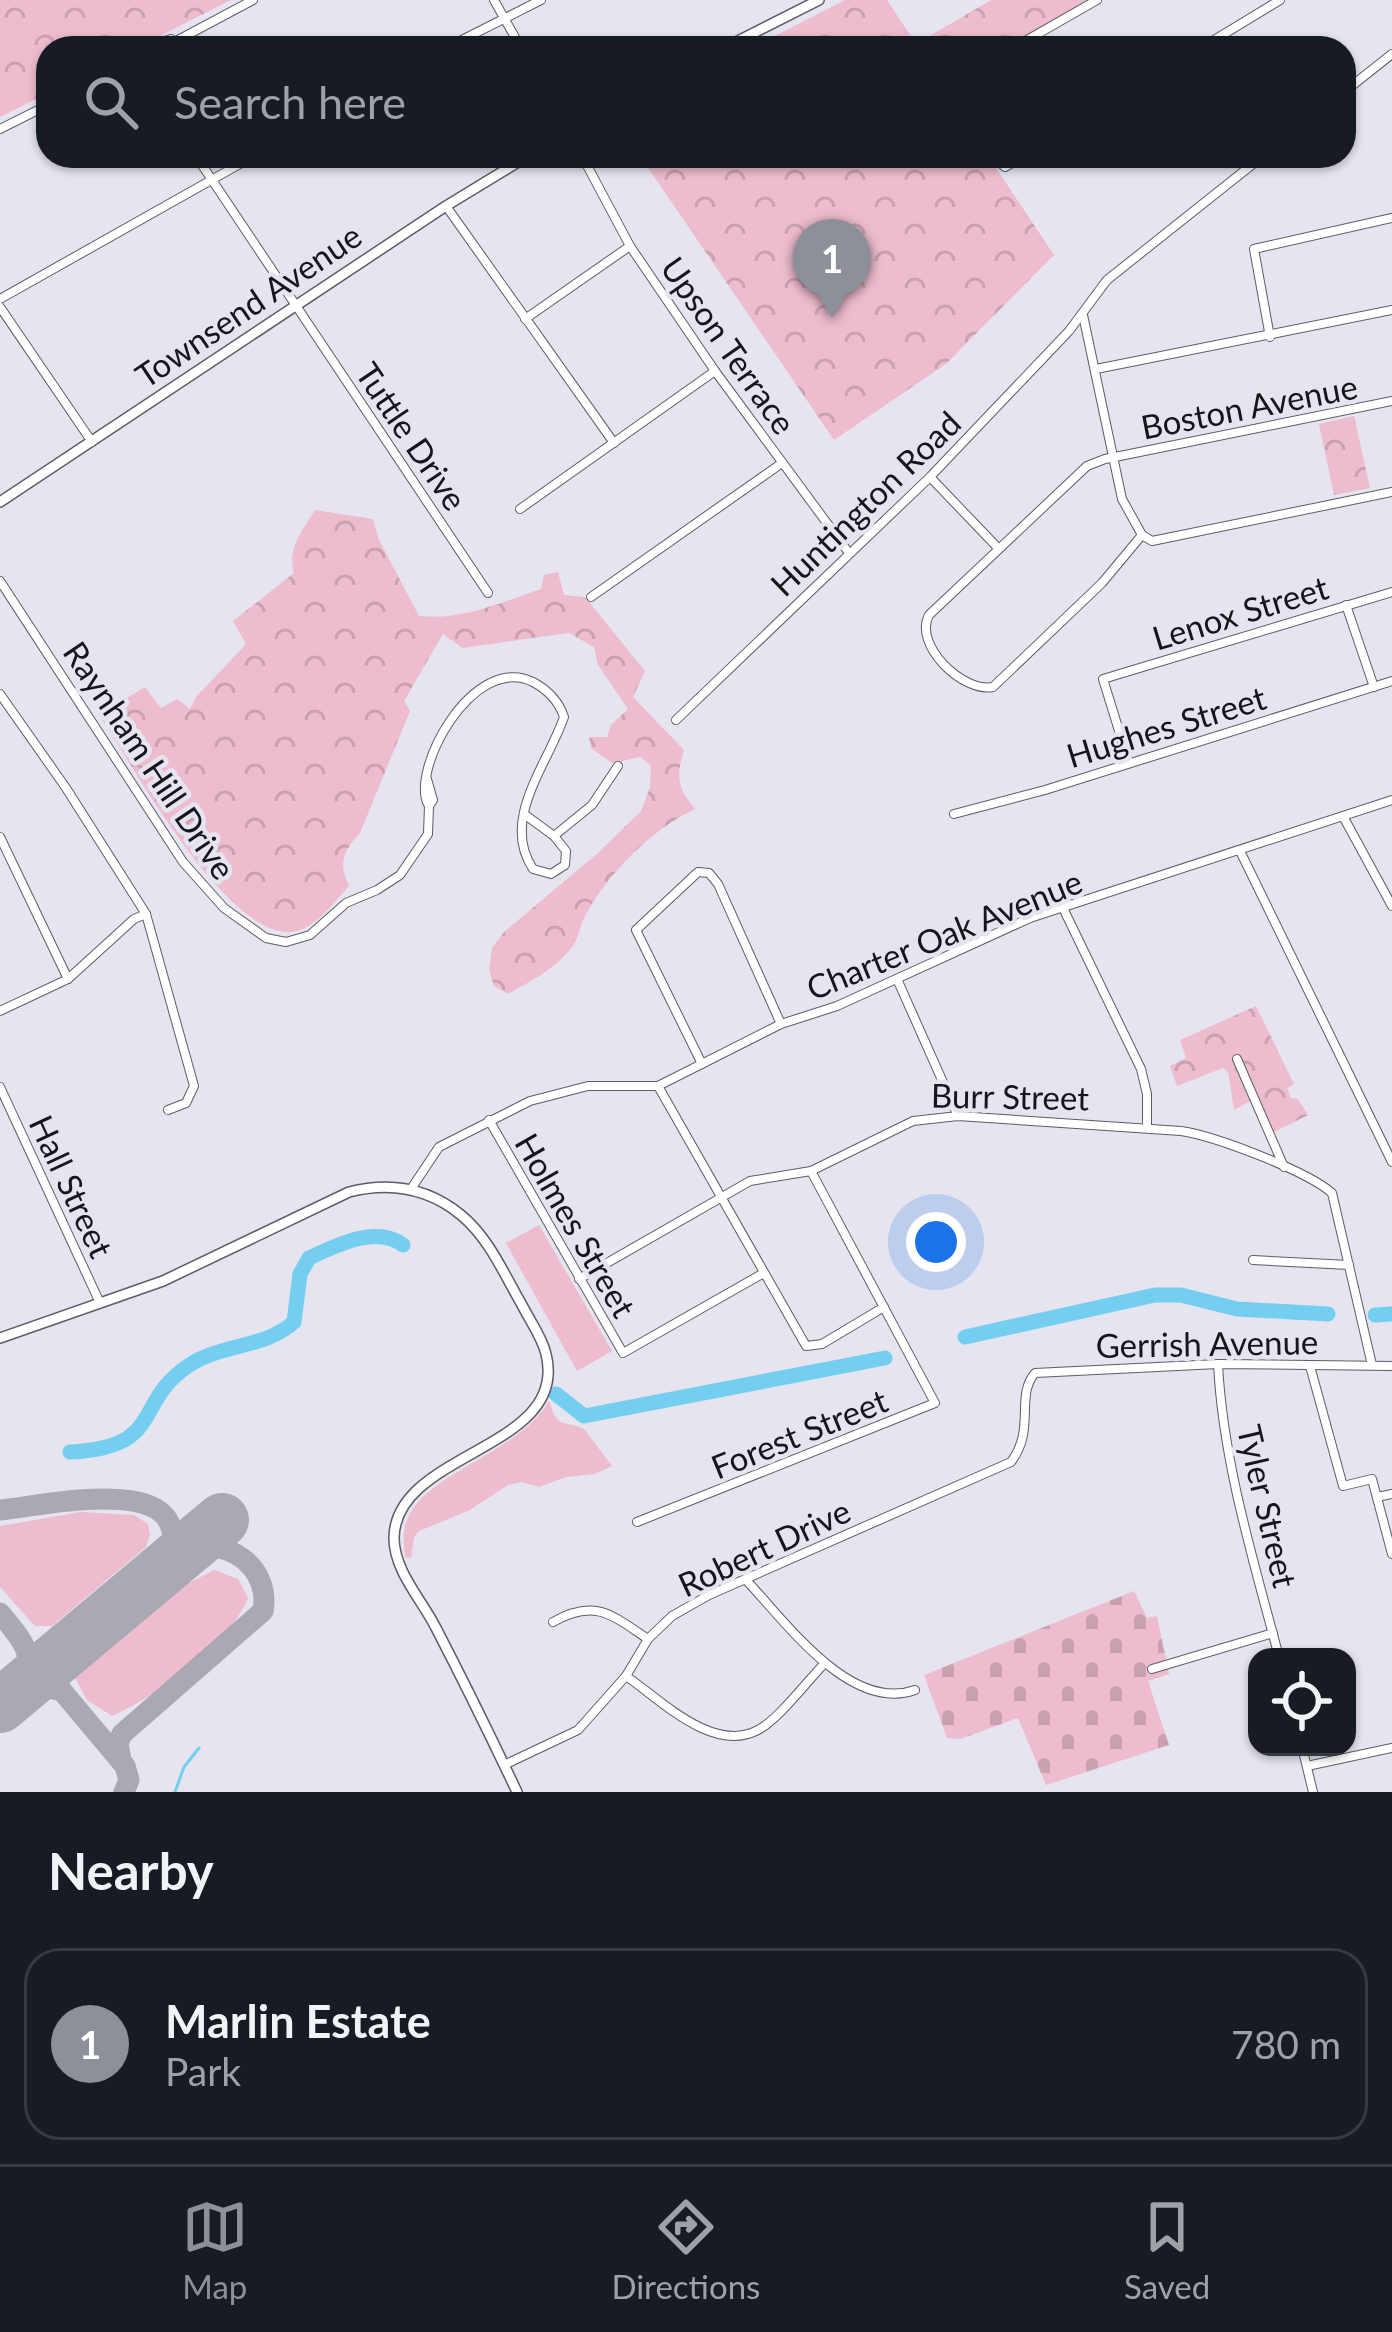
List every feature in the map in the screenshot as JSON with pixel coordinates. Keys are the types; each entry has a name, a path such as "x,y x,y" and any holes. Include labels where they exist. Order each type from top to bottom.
{"main road":[{"path":"748,36 819,0"},
{"name":"Townsend Avenue","path":"0,502 508,168"},
{"path":"0,1338 188,1270 334,1197 364,1188 411,1189 454,1209 475,1228 546,1355 545,1387 533,1411 416,1490 403,1506 394,1532 399,1564 518,1792"}],"street":[{"path":"182,36 253,0"},
{"path":"494,0 513,36"},
{"path":"468,36 541,0"},
{"path":"1034,36 1097,0"},
{"path":"1221,36 1280,0"},
{"path":"1356,82 1392,54"},
{"path":"0,129 36,111"},
{"name":"Tuttle Drive","path":"204,168 488,593"},
{"path":"92,442 0,303 232,168"},
{"name":"Upson Terrace","path":"588,168 630,246 849,554"},
{"name":"Huntington Road","path":"676,720 930,477 1083,315 1107,280 1248,168"},
{"path":"446,206 614,443"},
{"path":"1270,337 1254,249 1392,218"},
{"path":"525,319 630,246"},
{"path":"1096,369 1392,310"},
{"path":"1083,315 1121,499 1142,535 1152,541 1392,492"},
{"path":"520,509 715,371"},
{"name":"Boston Avenue","path":"1142,535 1102,584 998,685 978,689 967,684 931,648 923,627 929,615 1078,472 1115,458 1392,401"},
{"path":"591,597 782,463"},
{"path":"930,477 998,548"},
{"name":"Raynham Hill Drive","path":"0,581 183,862 224,908 266,938 286,942 310,935 346,903 390,883 414,858 428,834 429,806 424,799 441,739 478,687 505,678 530,681 551,694 564,718 524,803 524,814"},
{"name":"Lenox Street","path":"1129,763 1103,679 1392,592"},
{"path":"1346,605 1374,687"},
{"name":"Hughes Street","path":"954,814 1392,681"},
{"path":"0,694 146,914 194,1086 187,1103 168,1110"},
{"path":"554,836 598,800 619,766"},
{"name":"Charter Oak Avenue","path":"658,1085 782,1024 837,1006 1009,928 1392,800"},
{"path":"524,814 566,851 567,861 551,874 538,872 526,856 524,814"},
{"path":"1343,817 1392,906"},
{"path":"0,837 68,979"},
{"path":"1239,850 1392,1162"},
{"path":"702,1064 636,930 698,872 709,873 718,884 782,1024"},
{"path":"1063,908 1141,1069 1147,1127"},
{"path":"0,1011 68,979 134,919 146,914"},
{"path":"897,979 958,1116"},
{"path":"1237,1059 1285,1169"},
{"path":"411,1189 435,1151 489,1120 562,1090 614,1083 658,1085 803,1342 816,1346 884,1307"},
{"name":"Hall Street","path":"0,1087 100,1305"},
{"name":"Burr Street","path":"579,1279 757,1179 811,1171 926,1117 1147,1127 1206,1136 1332,1193 1372,1365"},
{"name":"Holmes Street","path":"489,1120 623,1353 762,1274"},
{"name":"Forest Street","path":"637,1522 934,1403 811,1171"},
{"path":"1252,1260 1349,1265"},
{"name":"Gerrish Avenue","path":"1027,1382 1044,1370 1218,1364 1392,1366"},
{"name":"Tyler Street","path":"1218,1364 1230,1453 1277,1648"},
{"path":"1310,1366 1343,1486 1372,1479 1392,1554"},
{"name":"Robert Drive","path":"504,1765 578,1730 626,1676 648,1639 672,1616 1011,1462 1026,1439 1027,1382"},
{"path":"1377,1497 1392,1494"},
{"path":"746,1580 824,1663 890,1696 916,1690"},
{"path":"553,1622 570,1612 590,1609 609,1613 648,1639"},
{"path":"1152,1670 1273,1633"},
{"path":"626,1676 709,1733 738,1736 760,1730 824,1663"},
{"path":"1307,1766 1392,1748"},
{"path":"1304,1756 1313,1792"}],"green space":[{"path":"0,0 231,0 160,36 36,36 36,99 0,117"},
{"path":"845,0 887,0 911,36 775,36"},
{"path":"991,0 1088,0 1025,36 930,36"},
{"path":"648,168 996,168 1054,255 946,364 834,440"},
{"path":"1354,416 1370,488 1334,495 1319,424"},
{"path":"315,510 373,519 419,616 450,616 496,605 541,589 544,575 558,572 564,595 585,597 645,671 633,697 684,750 680,781 695,809 647,840 618,870 593,902 574,944 561,960 508,994 494,986 489,970 492,948 504,932 641,811 650,787 651,766 641,757 612,763 591,748 589,737 607,737 611,725 628,709 598,665 594,647 569,633 462,648 443,634 404,701 410,711 360,833 346,852 343,864 349,886 316,921 291,932 266,926 239,908 211,879 157,807 99,715 145,687 161,708 177,699 190,709 246,644 233,621 294,573 294,548"},
{"path":"1256,1006 1294,1084 1287,1088 1291,1098 1298,1099 1308,1115 1274,1132 1256,1098 1234,1110 1228,1072 1223,1068 1177,1086 1170,1066 1186,1058 1180,1040"},
{"path":"539,1225 612,1351 577,1371 506,1243"},
{"path":"549,1401 559,1421 585,1430 612,1466 539,1487 522,1482 508,1485 468,1511 419,1531 411,1558 405,1557 405,1525 417,1504 432,1489 516,1435"},
{"path":"81,1512 134,1515 148,1524 146,1547 52,1626 35,1626 0,1587 0,1526"},
{"path":"214,1570 238,1579 248,1598 225,1633 169,1682 112,1716 87,1700 75,1678 187,1584"},
{"path":"1134,1591 1147,1618 1157,1616 1169,1674 1148,1681 1169,1745 1046,1785 1018,1718 960,1739 947,1738 924,1675"}],"waterway":[{"path":"70,1452 121,1441 135,1432 160,1393 191,1364 270,1337 294,1322 300,1274 309,1258 369,1237 403,1245"},
{"path":"965,1337 1155,1295 1181,1295 1237,1309 1328,1314"},
{"path":"1375,1315 1392,1314"},
{"path":"556,1394 584,1416 885,1358"},
{"path":"175,1792 184,1767 199,1748"}],"taxiway":[{"path":"0,1510 85,1500 144,1504 164,1515 172,1535 167,1565"},
{"path":"121,1761 118,1743 122,1734 263,1611 260,1580 242,1558 214,1547 184,1551"},
{"path":"0,1613 28,1659 17,1692"},
{"path":"17,1692 40,1685 62,1691 125,1766 129,1780 124,1792"}],"runway":[{"path":"0,1706 222,1520"}],"place":[{"name":"Marlin Estate","path":"832,318"}]}
